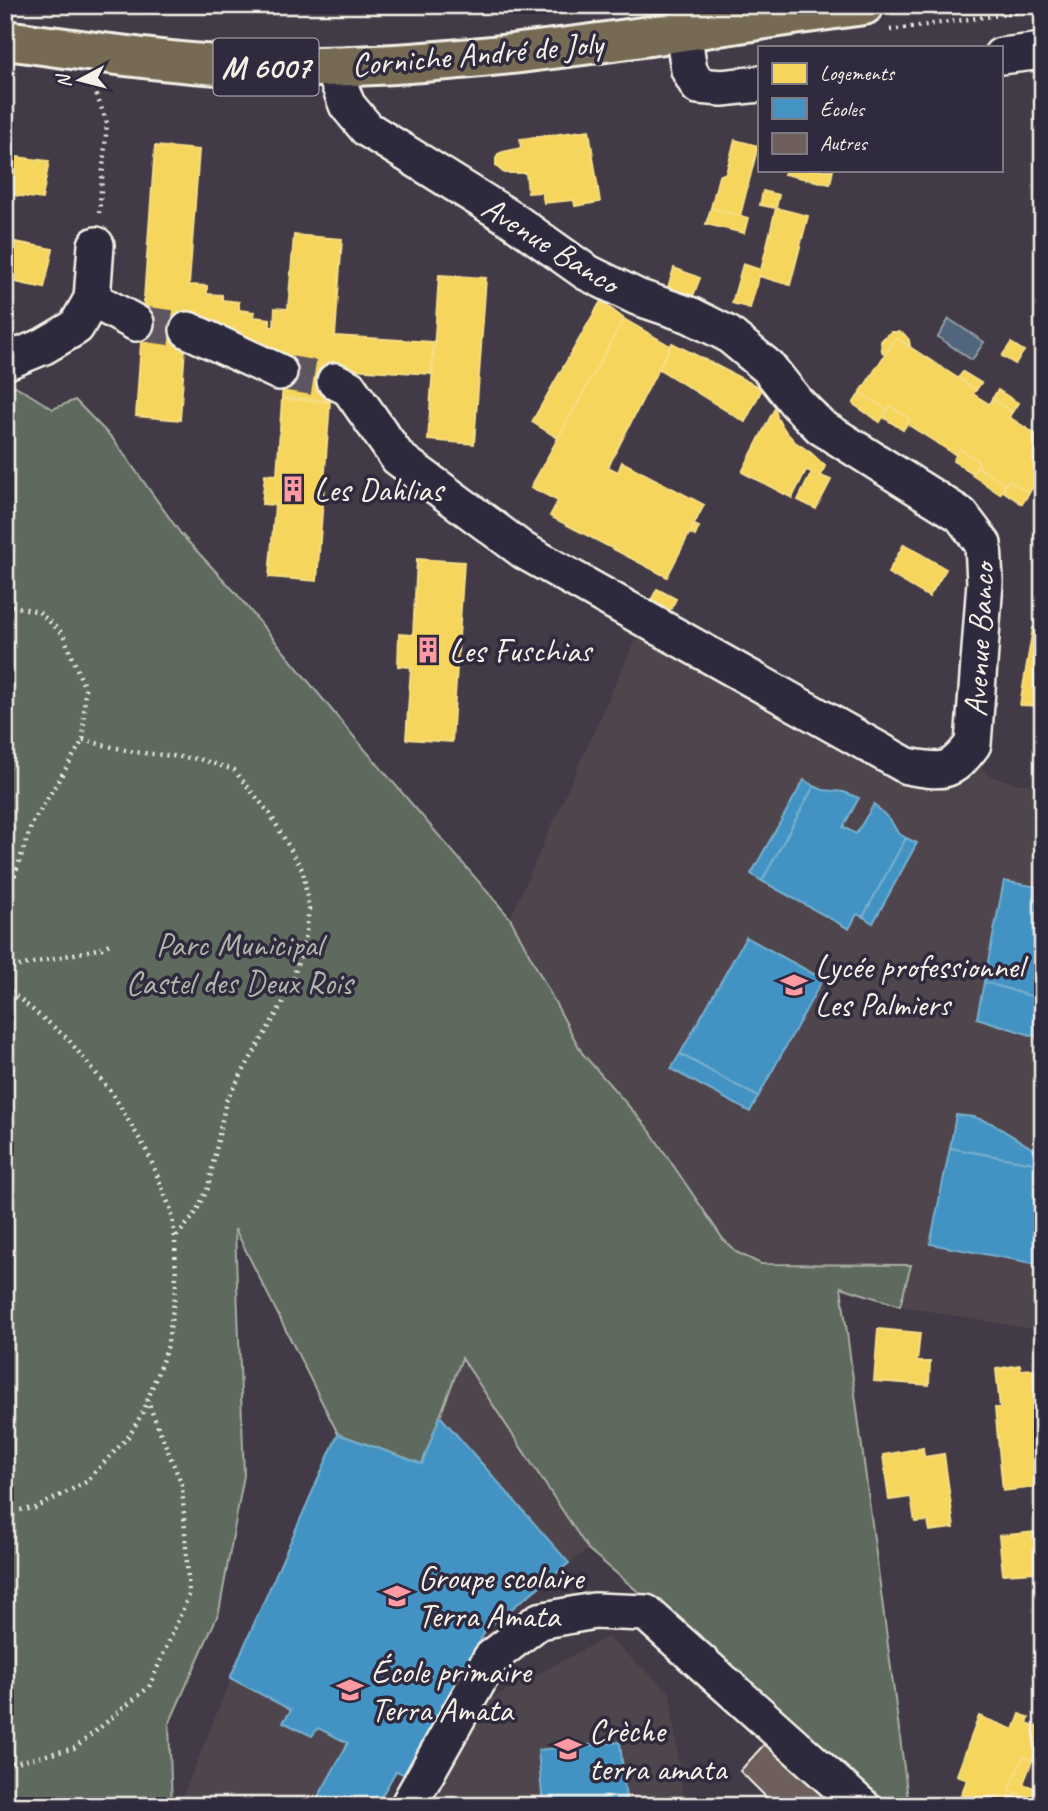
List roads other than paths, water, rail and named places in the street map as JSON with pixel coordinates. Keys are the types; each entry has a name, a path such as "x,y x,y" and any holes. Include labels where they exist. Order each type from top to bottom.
{"main road":[{"name":"Corniche André de Joly","path":"5,40 199,64 265,67 430,61 683,31 872,18"}],"street":[{"path":"683,31 689,70 698,86 722,88 758,84"},
{"path":"1002,56 1043,51"},
{"name":"Avenue Banco","path":"332,65 347,105 367,129 510,218 586,272 638,297 691,315 728,334 769,368 796,402 821,427 961,515 983,544 985,582 973,744 960,762 938,772 907,766 685,643 524,551 398,458 349,388 335,381"},
{"path":"5,362 44,346 76,327 92,299 96,245"},
{"path":"92,299 136,323"},
{"path":"188,330 279,372"},
{"path":"408,1806 491,1658 539,1621 594,1611 646,1613 862,1806"}],"water":[{"path":"949,319 984,342 972,360 938,337"}],"tunnel":[{"path":"136,323 188,330"},
{"path":"279,372 335,381"}],"place":[{"name":"Les Dahlias","path":"293,489"},
{"name":"Les Fuschias","path":"428,650"},
{"name":"Lycée professionnel Les Palmiers","path":"794,985"},
{"name":"Groupe scolaire Terra Amata","path":"397,1596"},
{"name":"École primaire Terra Amata","path":"350,1690"},
{"name":"Crèche terra amata","path":"568,1749"}],"park label":[{"name":"Parc Municipal Castel des Deux Rois","path":"239,963"}]}
